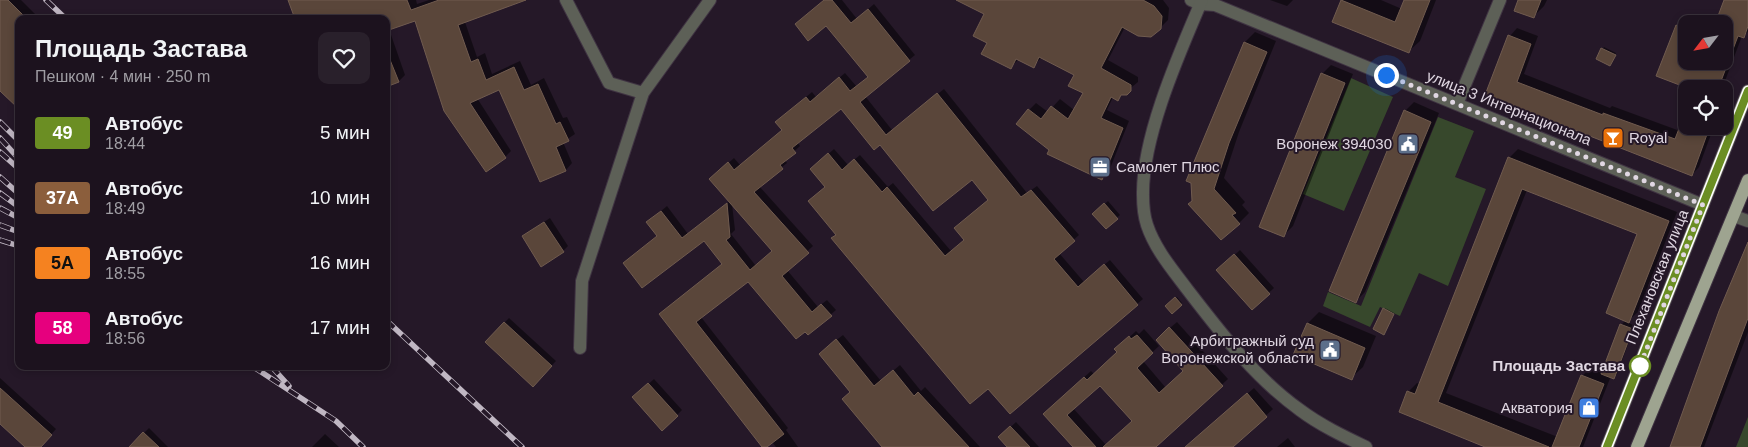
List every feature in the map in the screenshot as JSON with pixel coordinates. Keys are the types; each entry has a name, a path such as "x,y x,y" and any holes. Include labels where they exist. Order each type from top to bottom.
{"main road":[{"name":"Плехановская улица","path":"1607,447 1748,91"},
{"path":"1637,447 1748,180"}],"street":[{"path":"566,0 609,83 643,93"},
{"path":"580,348 582,281 643,93 710,0"},
{"path":"1457,104 1500,0"},
{"path":"1198,1 1147,157 1143,196 1146,224 1167,263 1222,336 1261,378 1314,420 1366,447"},
{"name":"улица 3 Интернационала","path":"1198,1 1215,5 1703,205"},
{"path":"1734,216 1748,221"}],"green space":[{"path":"1351,78 1393,97 1344,211 1303,194"},
{"path":"1438,117 1474,131 1455,177 1486,189 1448,286 1419,273 1400,316 1380,307 1370,327 1323,306 1328,292 1361,306"},
{"path":"1748,417 1748,447 1736,447"}],"building":[{"path":"0,0 8,0 23,15 15,15 15,105 0,91"},
{"path":"288,0 407,0 411,10 439,0 526,0 458,25 471,62 478,59 486,80 514,67 524,90 538,84 556,124 560,122 569,141 556,147 566,171 540,182 499,90 470,103 506,158 486,172 444,111 415,21 390,30 390,15 294,15"},
{"path":"824,0 832,0 851,23 868,9 910,61 860,102 886,135 937,93 1021,197 1031,190 1075,241 1054,259 1078,287 1104,264 1138,305 1010,414 988,389 970,404 831,238 836,235 808,201 825,187 810,169 828,153 842,170 854,159 882,192 887,187 945,256 964,240 954,228 988,200 972,180 933,211 880,145 874,150 841,109 792,148 796,153 780,165 783,169 754,192 809,253 782,276 812,312 821,304 832,316 808,335 805,332 796,339 748,282 696,322 784,434 767,447 762,447 659,314 722,264 704,241 642,288 623,263 657,236 646,222 661,211 682,238 727,203 730,237 726,240 750,270 772,251 709,179 728,162 734,170 782,130 775,122 806,97 810,102 839,77 850,91 868,77 826,26 808,41 795,24"},
{"path":"956,0 1143,0 1154,6 1162,16 1161,29 1151,37 1138,36 1122,27 1101,68 1131,85 1131,91 1127,95 1121,95 1118,101 1111,97 1101,118 1123,128 1102,180 1047,154 1049,150 1016,124 1028,109 1041,119 1051,106 1068,119 1083,93 1068,86 1074,75 1039,57 1034,68 1016,59 1011,69 981,54 987,43 973,36 984,14"},
{"path":"1341,0 1395,22 1404,0 1430,0 1409,53 1332,22"},
{"path":"1518,0 1541,0 1534,18 1514,11"},
{"path":"1724,0 1748,0 1748,26 1744,38 1738,36 1733,49 1733,15 1718,15"},
{"path":"1676,25 1678,26 1678,70 1725,70 1721,80 1678,80 1678,84 1656,76"},
{"path":"1508,35 1531,44 1517,82 1603,115 1603,113 1675,139 1678,131 1678,135 1707,135 1692,176 1485,95"},
{"path":"1244,42 1267,52 1229,143 1214,189 1236,213 1232,215 1240,224 1221,240 1188,204 1192,201 1191,183 1186,181"},
{"path":"1601,48 1616,55 1610,66 1596,59"},
{"path":"390,60 399,82 390,85"},
{"path":"1321,73 1345,83 1284,237 1259,227"},
{"path":"1404,110 1431,122 1356,303 1329,291"},
{"path":"1508,157 1669,221 1629,323 1606,313 1637,234 1522,189 1438,402 1549,447 1485,447 1399,412 1407,391 1415,394"},
{"path":"1104,203 1118,219 1106,229 1092,214"},
{"path":"544,222 564,252 541,267 522,236"},
{"path":"1748,242 1748,318 1700,447 1670,447 1719,311"},
{"path":"1234,254 1270,294 1252,310 1216,270"},
{"path":"1175,297 1182,305 1172,314 1165,306"},
{"path":"1383,308 1394,314 1384,335 1373,329"},
{"path":"504,322 552,366 533,387 485,342"},
{"name":"Арбитражный суд Воронежской области","path":"1307,323 1365,348 1352,380 1293,355"},
{"path":"1620,324 1633,329 1614,379 1601,374"},
{"path":"1169,327 1223,386 1156,447 1103,447 1132,421 1100,386 1067,415 1096,447 1073,447 1043,414 1084,377 1087,380 1117,352 1114,349 1129,336 1131,339 1137,335 1153,353 1137,368 1159,393 1183,371 1156,340"},
{"path":"836,339 874,386 893,370 914,396 918,392 969,447 882,447 842,399 850,392 819,354"},
{"path":"1581,375 1604,384 1579,447 1552,447"},
{"path":"648,383 678,416 662,431 632,397"},
{"path":"0,388 52,435 41,447 25,447 0,424"},
{"path":"1247,393 1267,417 1233,447 1185,447"},
{"path":"1010,426 1030,447 1007,447 998,437"},
{"path":"143,432 159,447 129,447"}],"railway":[{"path":"46,0 62,15"},
{"path":"0,122 15,137"},
{"path":"0,138 15,155"},
{"path":"0,152 15,165"},
{"path":"0,177 15,190"},
{"path":"0,193 15,204"},
{"path":"0,208 15,216"},
{"path":"0,225 15,231"},
{"path":"0,240 15,245"},
{"path":"390,324 522,447"},
{"path":"258,370 336,421 363,447"},
{"path":"275,370 289,386"}],"bus line":[{"name":"49","path":"1607,447 1748,91"}],"place":[{"name":"Royal","path":"1613,138"},
{"name":"Воронеж 394030","path":"1408,144"},
{"name":"Самолет Плюс","path":"1100,167"},
{"name":"Арбитражный суд Воронежской области","path":"1330,350"},
{"name":"Площадь Застава","path":"1640,366"},
{"name":"Акватория","path":"1589,408"}],"route":[{"path":"1386,75 1703,205 1642,356 1640,366"}]}
